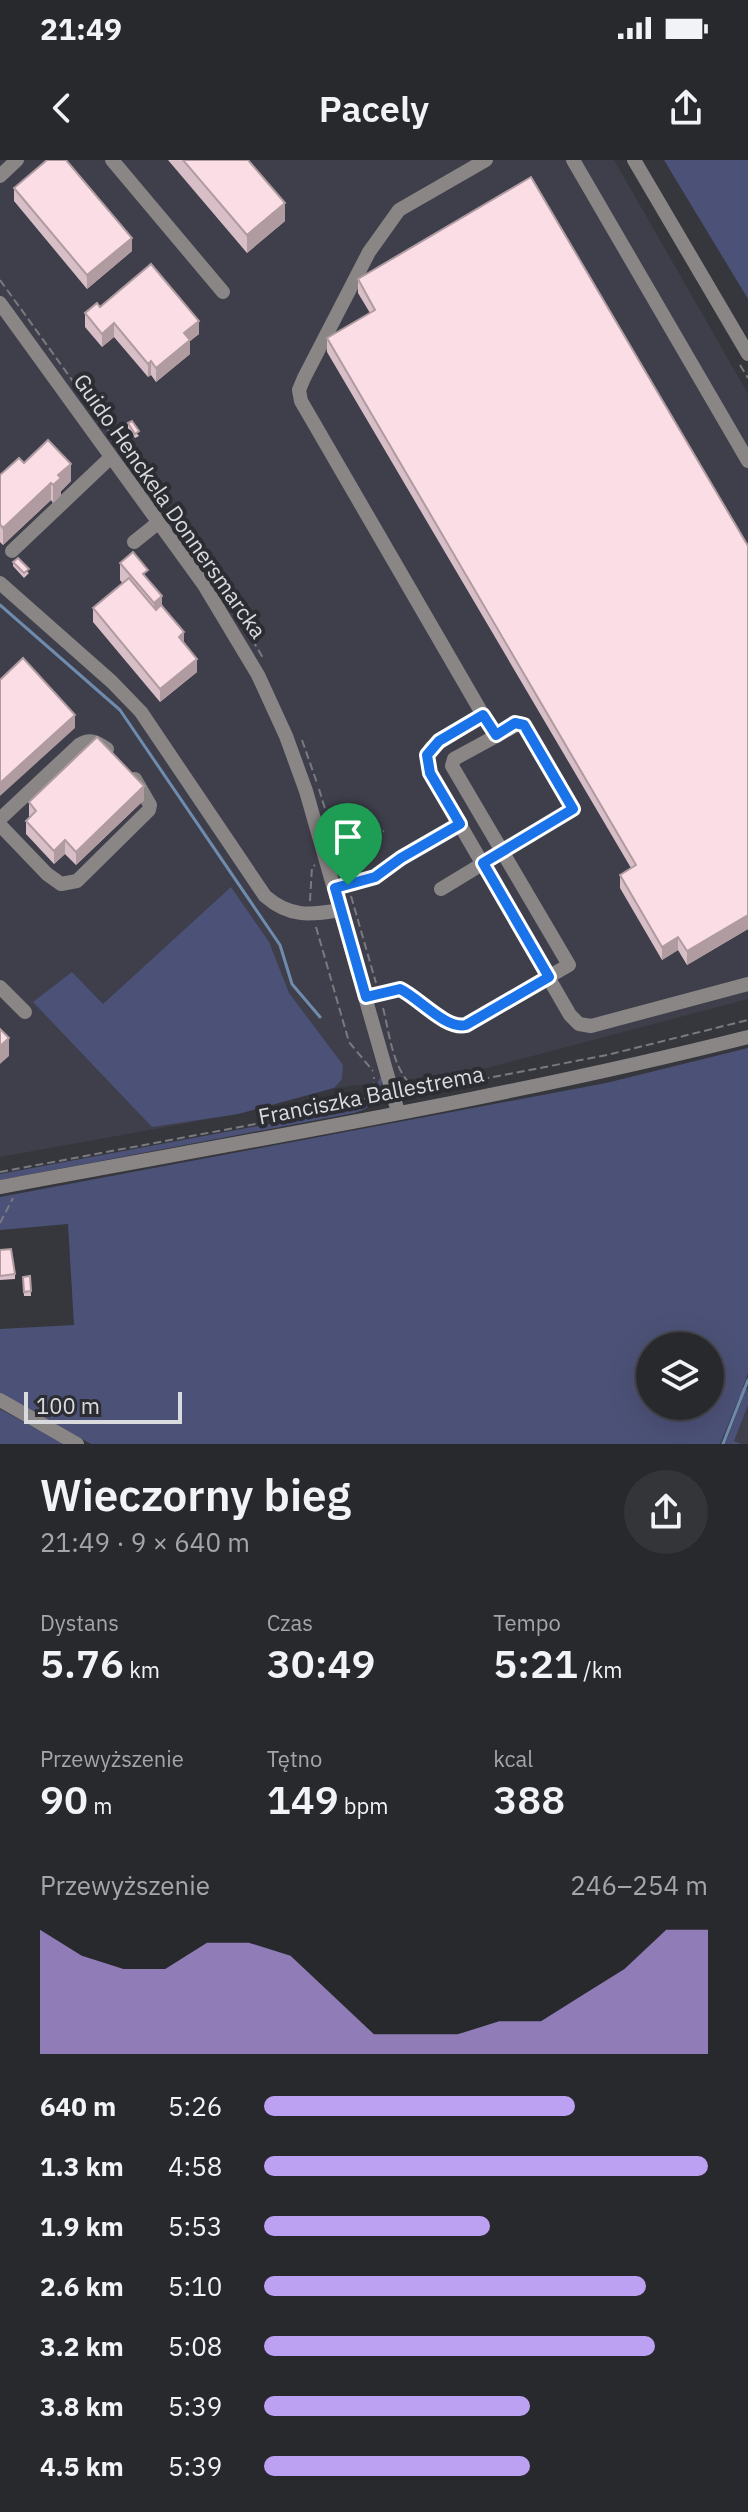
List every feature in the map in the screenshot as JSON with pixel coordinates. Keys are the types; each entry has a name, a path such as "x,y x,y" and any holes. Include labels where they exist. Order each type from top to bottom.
{"street":[{"path":"0,176 17,160"},
{"path":"112,160 223,292"},
{"path":"486,160 399,210 369,252 299,390 301,401 496,735"},
{"path":"573,160 748,461"},
{"path":"634,160 748,354"},
{"name":"Guido Henckela Donnersmarcka","path":"0,303 223,614 258,675 286,736 341,887 341,910 372,995 398,1112"},
{"path":"12,551 111,457"},
{"path":"134,542 159,522"},
{"path":"0,583 112,682 141,712 265,896 277,907 302,915 341,910"},
{"path":"483,715 439,741 427,755 430,773 570,1015 579,1024 591,1026 748,984"},
{"path":"372,995 400,989 459,1027 569,965 502,852 452,766 454,759 515,723 524,725 573,809 502,852 483,863 441,889"},
{"path":"96,741 121,763 141,787 150,805 149,810 77,881 61,884 47,874 0,822 84,742 96,741"},
{"path":"341,887 375,877 460,824"},
{"path":"0,987 25,1012"},
{"name":"Franciszka Ballestrema","path":"6,1186 598,1074 748,1037"},
{"path":"0,1400 77,1444"}],"path":[{"path":"0,280 134,466"},
{"path":"225,595 268,667"},
{"path":"302,741 337,849 341,887 372,995 402,1076 411,1087 421,1091 607,1055 748,1020"},
{"path":"337,849 384,831"},
{"path":"311,905 314,865"},
{"path":"0,1172 365,1102 372,1093 375,1081 373,1072 349,1042 314,921"},
{"path":"0,1223 13,1198 6,1186"}],"shaded area":[{"path":"0,160 614,160 748,394 748,999 472,1072 334,1088 238,1114 0,1157"},
{"path":"664,160 748,160 748,299"},
{"path":"231,887 269,942 289,993 343,1065 342,1079 334,1088 238,1114 152,1127 33,1002 72,972 103,1004"},
{"path":"748,1048 748,1373 743,1387 748,1390 748,1405 734,1441 741,1444 725,1444 742,1400 739,1398 720,1444 91,1444 0,1393 0,1329 74,1325 68,1224 0,1230 0,1197 606,1083"},
{"path":"382,1078 375,1101 354,1113 0,1180 0,1174 354,1108 371,1097"},
{"path":"748,1373 748,1444 720,1444 743,1388"},
{"path":"0,1409 64,1444 0,1444"}],"building":[{"path":"47,160 66,160 132,238 87,275 14,188"},
{"path":"183,160 248,160 285,203 247,235"},
{"path":"531,177 748,546 748,915 687,951 678,937 662,947 620,875 636,865 327,338 375,310 358,279"},
{"path":"151,264 199,321 184,333 190,340 156,368 151,361 148,364 114,323 102,334 85,313 97,303 100,307"},
{"path":"132,421 139,431 135,434 128,423"},
{"path":"48,440 71,464 58,475 61,478 53,485 51,483 3,528 0,524 0,475 19,458 24,463"},
{"path":"133,552 148,570 143,574 162,596 154,603 120,563"},
{"path":"18,558 29,569 24,573 13,562"},
{"path":"129,578 156,610 161,605 184,632 179,637 197,659 160,689 93,608"},
{"path":"23,658 75,715 0,783 0,680"},
{"path":"97,737 144,786 76,852 65,840 54,851 26,821 36,811 29,802"},
{"path":"0,1029 9,1038 0,1046"},
{"path":"11,1249 15,1274 0,1276 0,1250"},
{"path":"30,1276 31,1291 24,1292 23,1277"}],"waterway":[{"path":"0,605 120,710 280,945 292,984 320,1017"},
{"path":"723,1444 748,1380"}],"route":[{"path":"483,715 496,735 515,723 524,725 573,809 483,863 549,977 459,1027 400,989 366,997 335,888 348,885 375,877 460,824 430,773 427,755 431,748 483,715"}]}
